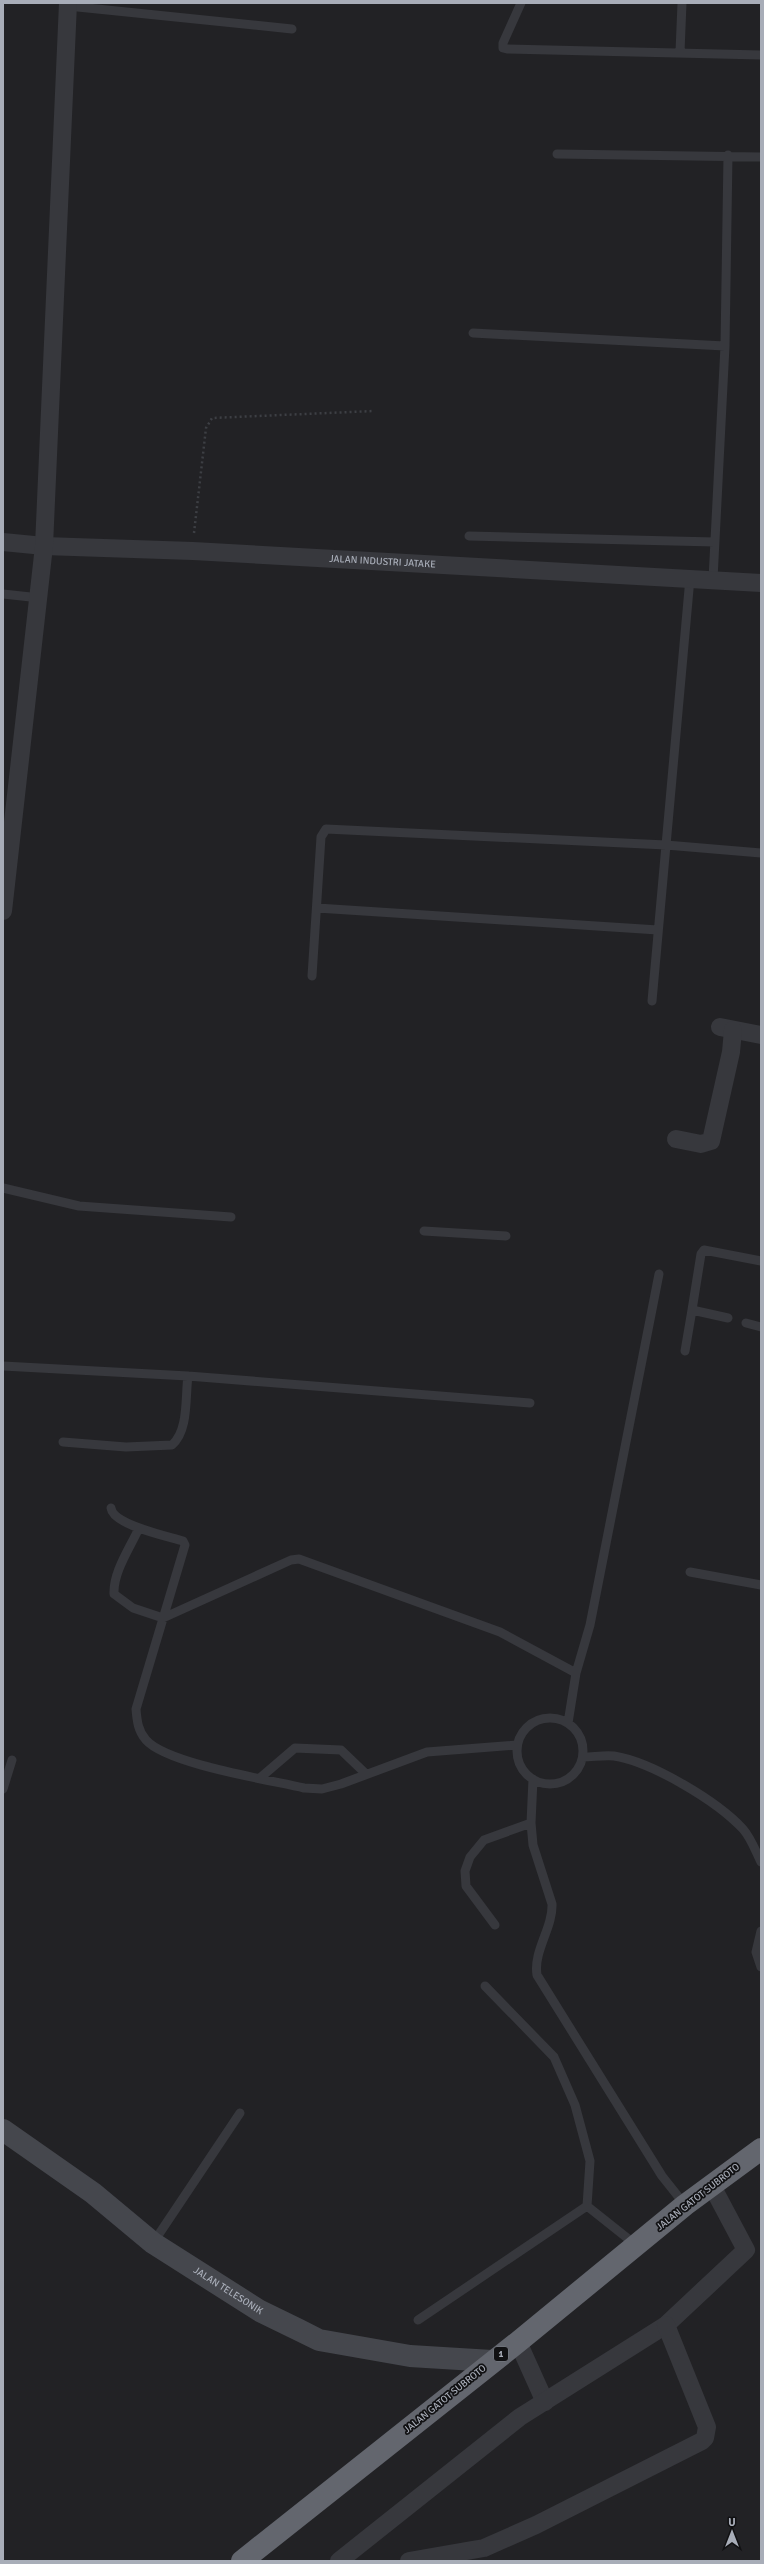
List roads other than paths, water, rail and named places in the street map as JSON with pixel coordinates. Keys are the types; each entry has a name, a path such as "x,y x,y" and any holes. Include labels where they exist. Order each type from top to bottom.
{"highway":[{"name":"JALAN GATOT SUBROTO","path":"242,2561 492,2360 518,2342 637,2246 685,2205 761,2149"}],"street":[{"path":"3,911 40,598 44,546 68,4"},
{"name":"JALAN INDUSTRI JATAKE","path":"3,542 44,546 193,551 713,579 761,583"},
{"path":"676,1139 701,1144 711,1141 731,1052 727,1029 761,1035"},
{"name":"JALAN TELESONIK","path":"3,2130 93,2193 153,2243 260,2311 319,2340 410,2356 492,2360"},
{"path":"339,2561 520,2417 666,2325 746,2250 712,2186"},
{"path":"409,2561 487,2554 536,2525 705,2438 707,2427 666,2325"},
{"path":"518,2342 545,2402"}],"lane":[{"path":"521,3 503,43 503,48 761,55"},
{"path":"680,52 682,3"},
{"path":"68,4 292,29"},
{"path":"557,154 728,155 761,157"},
{"path":"713,579 725,346 728,155"},
{"path":"473,333 725,346"},
{"path":"469,536 715,542"},
{"path":"652,1001 690,578"},
{"path":"3,594 40,598"},
{"path":"312,976 321,836 326,829 666,845 761,853"},
{"path":"317,908 658,930"},
{"path":"3,1188 79,1206 230,1217"},
{"path":"424,1231 506,1236"},
{"path":"685,1351 701,1254 704,1250 761,1261"},
{"path":"568,1723 576,1673 590,1625 659,1274"},
{"path":"692,1310 728,1318"},
{"path":"746,1323 761,1327"},
{"path":"3,1366 188,1376 530,1403"},
{"path":"63,1442 126,1447 172,1445 178,1440 182,1429 188,1376"},
{"path":"111,1508 115,1516 139,1528 184,1543 184,1548 136,1709 137,1726 146,1740 155,1748 177,1759 304,1788 322,1789 427,1752 517,1745"},
{"path":"139,1528 120,1568 114,1586 114,1594 133,1608 163,1618 291,1560 299,1559 500,1632 576,1673"},
{"path":"690,1572 761,1585"},
{"path":"547,1718 568,1723 578,1732 583,1744 583,1757 578,1769 570,1778 558,1783 545,1784 533,1780 523,1771 518,1758 517,1745 528,1726 547,1718"},
{"path":"260,1778 295,1748 341,1750 366,1774"},
{"path":"583,1757 613,1756 642,1763 683,1785 712,1804 744,1830 761,1862"},
{"path":"3,1789 12,1760"},
{"path":"533,1780 531,1823 533,1846 553,1908 537,1962 537,1975 662,2176 685,2205"},
{"path":"495,1925 466,1886 465,1870 470,1857 484,1840 531,1823"},
{"path":"761,1931 756,1952 761,1967"},
{"path":"485,1986 554,2057 575,2105 590,2161 587,2206"},
{"path":"153,2243 240,2112"},
{"path":"587,2206 637,2246"},
{"path":"418,2320 587,2206"}]}
